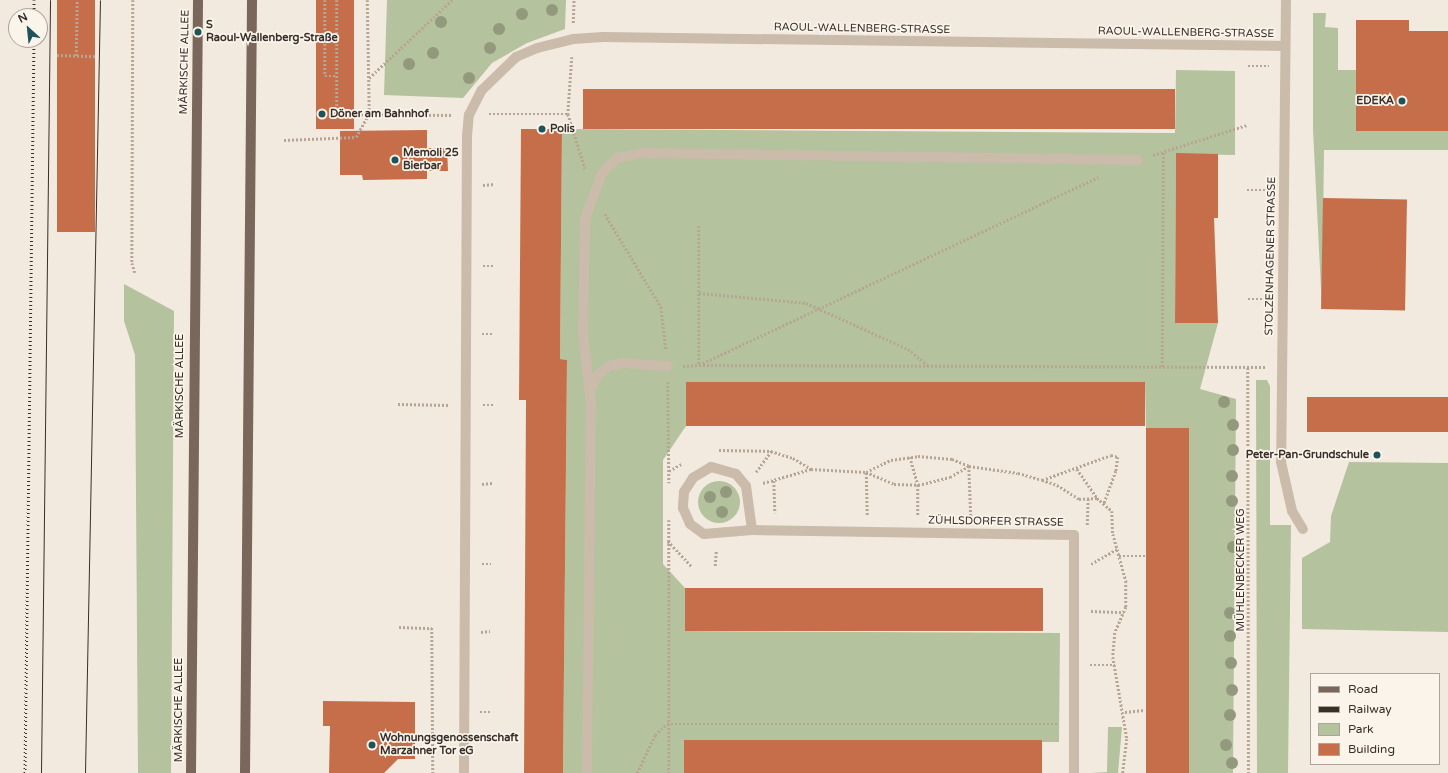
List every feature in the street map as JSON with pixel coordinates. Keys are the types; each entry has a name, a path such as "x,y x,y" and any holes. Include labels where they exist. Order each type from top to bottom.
{"main road":[{"name":"MÄRKISCHE ALLEE","path":"191,773 198,0"},
{"path":"245,773 252,0"}],"street":[{"name":"STOLZENHAGENER STRASSE","path":"1286,0 1281,462 1292,511 1303,529"},
{"name":"RAOUL-WALLENBERG-STRASSE","path":"469,115 482,90 516,57 537,48 573,40 1285,46"},
{"path":"464,773 465,406 469,115"},
{"path":"587,773 590,390 583,334 584,219 602,173 617,158 642,153 1138,160"},
{"path":"590,390 598,375 609,366 623,362 668,366"},
{"name":"ZÜHLSDORFER STRASSE","path":"746,486 736,474 711,467 693,478 684,492 683,508 690,524 704,534 752,530 775,530 1074,535 1074,773"},
{"path":"746,486 752,530"}],"path":[{"path":"76,0 76,56"},
{"path":"133,0 132,263 135,273"},
{"path":"325,0 324,76 337,76"},
{"path":"337,0 337,114 469,115"},
{"path":"284,140 356,137 369,114 367,0"},
{"path":"369,78 452,0"},
{"path":"56,55 95,56"},
{"path":"496,114 568,114"},
{"path":"1138,160 1248,125"},
{"path":"669,486 668,366 1162,367 1163,152"},
{"path":"699,365 822,309 1102,176"},
{"path":"699,226 699,365"},
{"path":"699,293 806,303 908,349 929,366"},
{"name":"MÜHLENBECKER WEG","path":"1162,367 1248,367 1249,773"},
{"path":"398,404 465,406"},
{"path":"746,486 771,451"},
{"path":"1042,480 1077,469 1111,455 1118,457 1116,471 1104,504"},
{"path":"910,458 918,485 918,533"},
{"path":"867,532 866,472 894,484 918,485 950,477 970,466 971,534"},
{"path":"746,486 774,481 811,469"},
{"path":"1077,469 1097,498"},
{"path":"774,481 775,530"},
{"path":"1074,535 1088,524 1088,498"},
{"path":"669,518 667,724 669,773"},
{"path":"668,541 691,566"},
{"path":"1074,568 1093,564 1117,549"},
{"path":"1119,556 1145,556"},
{"path":"1074,610 1124,612"},
{"path":"399,627 432,628 433,773"},
{"path":"1073,665 1115,665"},
{"path":"1125,712 1144,710"},
{"path":"637,773 655,735 667,724 1065,724"}],"green space":[{"path":"387,0 566,0 565,29 527,43 492,63 463,98 384,95"},
{"path":"1313,13 1326,13 1325,27 1338,28 1338,70 1356,70 1356,131 1448,131 1448,150 1324,150 1322,309 1313,130"},
{"path":"1176,70 1235,71 1235,155 1176,154 1175,323 1218,323 1200,389 1236,399 1233,773 1187,773 1189,428 1146,428 1145,385 686,382 686,426 663,460 663,564 685,588 685,631 1060,633 1059,742 684,741 685,773 563,773 567,360 560,359 562,129 1175,133"},
{"path":"124,284 174,311 171,773 138,773 135,355 124,321"},
{"path":"1256,380 1267,380 1270,386 1270,525 1291,525 1288,773 1257,773"},
{"path":"1349,462 1448,463 1448,632 1302,629 1302,558 1330,542 1331,516"},
{"path":"719,481 734,487 740,502 734,517 719,523 704,517 698,502 704,487"},
{"path":"1108,727 1122,727 1118,773 1091,773 1107,772"}],"building":[{"path":"57,0 95,0 95,232 57,232"},
{"path":"316,0 354,0 354,129 316,129"},
{"name":"EDEKA","path":"1356,20 1409,20 1409,31 1448,31 1448,131 1356,131"},
{"path":"583,89 1175,89 1175,129 583,129"},
{"path":"521,129 562,129 560,359 567,360 563,773 524,773 526,400 519,400"},
{"name":"Memoli 25 Bierbar","path":"427,130 427,148 447,148 448,171 427,171 427,179 363,180 362,175 340,175 340,131"},
{"path":"1176,153 1218,154 1218,218 1214,218 1218,323 1175,323"},
{"path":"1323,198 1407,199 1405,310 1321,309"},
{"path":"686,382 1145,382 1145,426 686,426"},
{"path":"1307,397 1448,397 1448,432 1307,432"},
{"path":"1146,428 1189,428 1189,773 1146,773"},
{"path":"685,588 1043,588 1043,631 685,631"},
{"name":"Wohnungsgenossenschaft Marzahner Tor eG","path":"323,701 415,702 415,759 398,759 384,773 329,773 330,726 323,726"},
{"path":"684,740 1042,740 1042,773 684,773"}],"tram line":[{"path":"41,773 50,0"},
{"path":"85,773 100,0"}],"railway":[{"path":"34,0 34,8"},
{"path":"25,773 34,48"}],"place":[{"name":"S Raoul-Wallenberg-Straße","path":"198,32"},
{"name":"EDEKA","path":"1402,101"},
{"name":"Döner am Bahnhof","path":"322,114"},
{"name":"Polis","path":"542,129"},
{"name":"Memoli 25 Bierbar","path":"395,160"},
{"name":"Peter-Pan-Grundschule","path":"1377,455"},
{"name":"Wohnungsgenossenschaft Marzahner Tor eG","path":"372,745"}]}
